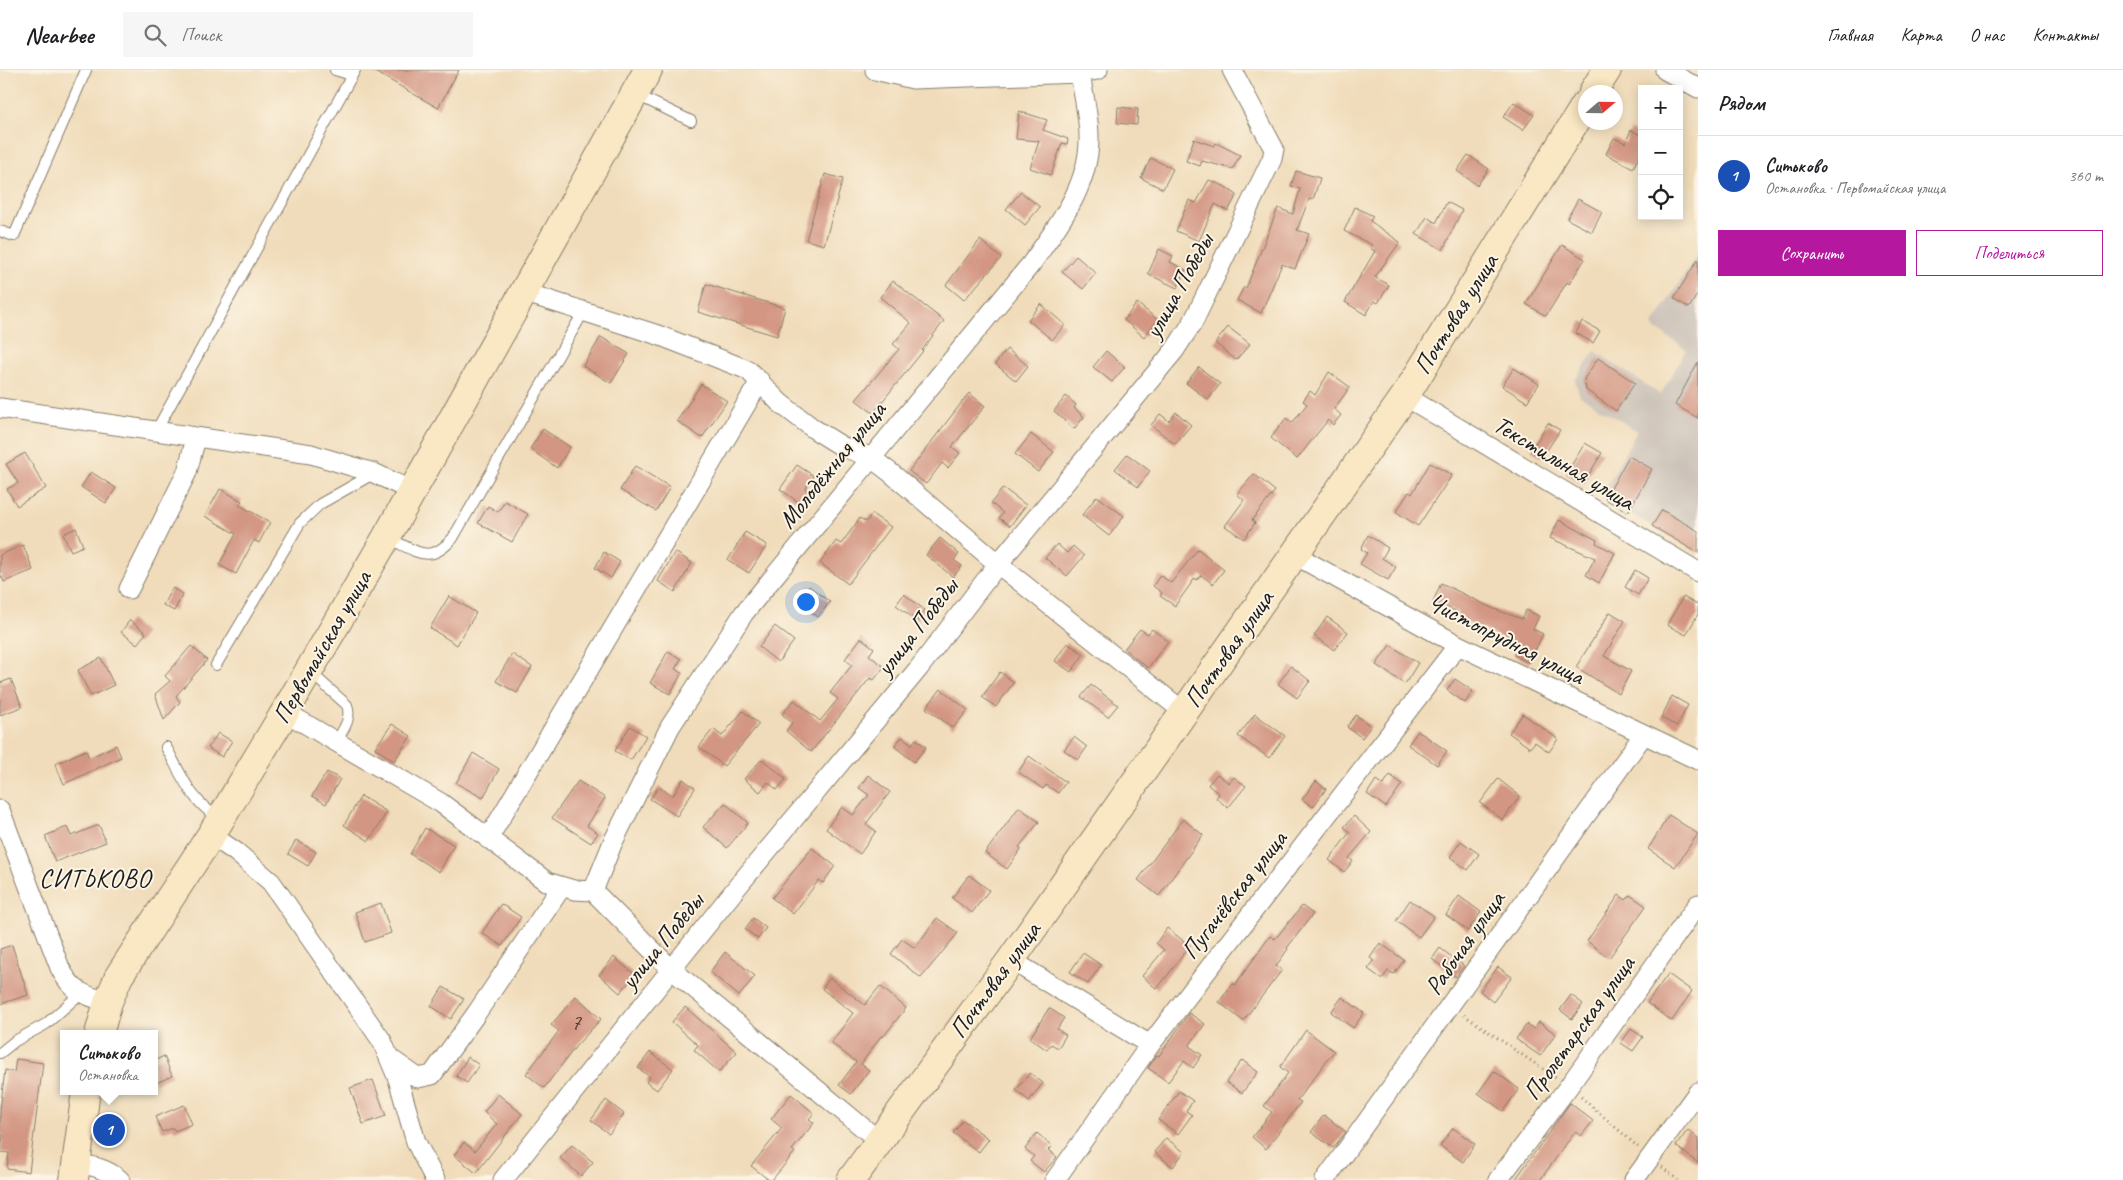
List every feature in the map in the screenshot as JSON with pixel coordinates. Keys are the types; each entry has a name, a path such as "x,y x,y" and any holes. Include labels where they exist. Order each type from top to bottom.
{"street":[{"path":"875,70 913,79 1089,72"},
{"name":"улица Победы","path":"503,1180 671,969 919,668 998,564 1174,351 1193,322 1272,159 1274,149 1271,140 1232,70"},
{"path":"1597,85 1607,70"},
{"path":"1665,70 1698,88"},
{"name":"Молодёжная улица","path":"593,891 613,842 670,726 744,613 870,457 1031,264 1063,218 1077,190 1086,163 1089,138 1089,72"},
{"name":"Первомайская улица","path":"100,1030 108,1002 123,970 215,828 285,712 386,538 641,82"},
{"name":"Почтовая улица","path":"851,1180 878,1140 1011,960 1405,396 1578,117"},
{"path":"523,292 658,334 748,370 780,402 814,429 843,447 870,457 891,473 998,564 1184,712"},
{"path":"488,839 760,381"},
{"name":"Текстильная улица","path":"1405,396 1698,572"},
{"path":"0,408 311,454 374,473 412,491"},
{"path":"129,589 187,472 196,438"},
{"name":"Чистопрудная улица","path":"1295,556 1458,645 1698,760"},
{"name":"Пугачёвская улица","path":"1055,1180 1150,1046 1458,645"},
{"path":"285,712 441,803 547,882 561,888 593,891 671,969 878,1140"},
{"name":"Рабочая улица","path":"1325,1180 1644,734"},
{"path":"0,810 60,968 68,983 80,994 108,1002"},
{"path":"215,828 236,852 271,882 308,938 368,1021 390,1058 416,1142 435,1180"},
{"path":"390,1058 408,1073 418,1078 432,1074 476,1014 561,888"},
{"name":"Пролетарская улица","path":"1498,1180 1569,1086 1698,904"},
{"path":"1011,960 1150,1046"},
{"path":"1634,1180 1698,1092"},
{"path":"85,1095 75,1172 98,1167 112,1173 120,1180"}],"lane":[{"path":"0,231 14,236 86,70"},
{"path":"156,431 353,72 335,70"},
{"path":"641,82 690,121"},
{"path":"386,538 426,554 434,555 444,549 453,538 584,311"},
{"path":"216,665 300,523 320,504 374,473"},
{"path":"309,670 347,705 349,711 348,722 336,742"},
{"path":"166,747 193,797 215,828"},
{"path":"0,1053 15,1041 46,1024 80,994"}],"shaded area":[{"path":"1698,253 1698,553 1601,496 1637,431 1580,396 1575,380 1595,351 1661,395 1686,349 1652,326"}],"building":[{"path":"372,70 459,70 438,108"},
{"path":"1514,102 1534,115 1523,130 1503,117"},
{"path":"1118,107 1138,109 1137,125 1117,123"},
{"path":"1019,111 1047,120 1043,130 1068,139 1067,144 1062,143 1051,175 1030,168 1039,141 1016,139"},
{"path":"1631,130 1638,134 1638,159 1633,168 1606,154 1614,138 1625,143"},
{"path":"1194,139 1214,146 1216,143 1240,155 1233,169 1202,161 1200,166 1186,161"},
{"path":"1468,155 1489,169 1477,185 1457,171"},
{"path":"1151,158 1173,169 1163,189 1141,178"},
{"path":"1296,171 1320,178 1313,200 1309,199 1297,230 1309,234 1295,269 1282,264 1261,313 1237,300 1244,287 1246,288 1278,208 1293,214 1300,189 1291,186"},
{"path":"825,174 843,179 824,245 806,240"},
{"path":"1209,180 1224,186 1237,195 1228,211 1215,204 1199,241 1176,231 1189,200 1196,203"},
{"path":"1021,192 1040,207 1025,225 1006,209"},
{"path":"1578,199 1602,212 1592,232 1567,219"},
{"path":"1447,202 1462,210 1443,250 1416,234 1427,217 1436,223"},
{"path":"1355,207 1373,216 1370,221 1400,242 1375,277 1389,285 1378,303 1374,301 1366,315 1345,302 1375,251 1370,248 1372,245 1344,231"},
{"path":"980,240 1001,258 964,300 946,285"},
{"path":"1562,245 1585,259 1569,284 1567,282 1546,316 1526,304"},
{"path":"1159,249 1173,256 1170,262 1186,270 1177,288 1148,274"},
{"path":"1076,256 1096,273 1083,289 1062,272"},
{"path":"1698,259 1698,293 1689,308 1674,298"},
{"path":"893,281 944,321 923,351 873,413 856,400 899,349 893,344 911,323 880,297"},
{"path":"706,284 785,308 777,336 698,312"},
{"path":"1137,303 1158,320 1144,337 1124,320"},
{"path":"1041,304 1065,325 1052,340 1028,320"},
{"path":"1582,321 1600,331 1593,343 1576,333"},
{"path":"1228,327 1250,344 1236,360 1215,343"},
{"path":"601,337 629,354 611,383 583,366"},
{"path":"1007,349 1028,366 1016,381 995,364"},
{"path":"1106,351 1125,367 1112,382 1093,367"},
{"path":"1598,358 1635,383 1616,411 1586,390 1584,379"},
{"path":"1698,362 1698,418 1675,405"},
{"path":"1199,367 1220,384 1208,400 1186,383"},
{"path":"1514,368 1539,384 1527,402 1502,386"},
{"path":"1329,372 1350,387 1334,409 1341,415 1333,425 1328,420 1297,459 1271,438 1286,418 1292,423 1307,404 1303,401 1310,391 1315,395"},
{"path":"701,384 727,401 702,438 677,421"},
{"path":"969,393 985,406 952,447 960,453 948,468 942,463 926,484 909,471"},
{"path":"1066,396 1076,405 1074,408 1084,417 1074,429 1054,411"},
{"path":"1176,412 1191,425 1175,444 1151,425 1160,414 1169,421"},
{"path":"1548,423 1560,430 1542,458 1531,450"},
{"path":"543,429 570,447 557,468 530,449"},
{"path":"1031,434 1054,452 1038,472 1015,454"},
{"path":"1585,443 1602,453 1583,484 1566,474"},
{"path":"25,453 46,488 17,506 7,489 18,483 6,464"},
{"path":"1127,454 1150,471 1138,487 1115,469"},
{"path":"1629,456 1652,469 1628,512 1605,499"},
{"path":"1430,463 1452,475 1418,526 1396,512 1409,492 1412,494"},
{"path":"797,465 814,476 805,489 809,492 801,504 780,489"},
{"path":"635,466 670,487 656,511 620,490"},
{"path":"91,472 116,488 106,503 81,487"},
{"path":"1254,474 1275,491 1252,520 1255,523 1244,539 1225,526 1244,500 1237,494"},
{"path":"1003,488 1026,505 1010,526 999,518 1003,513 991,503"},
{"path":"220,489 242,501 239,505 270,522 259,543 254,540 236,574 219,565 236,534 205,516"},
{"path":"1097,496 1124,516 1109,536 1082,515"},
{"path":"505,501 528,514 512,542 478,523 488,506 498,512"},
{"path":"1662,510 1698,531 1698,553 1652,526"},
{"path":"872,514 891,527 848,584 820,563 836,541 841,544 860,518 866,522"},
{"path":"1559,520 1597,540 1596,543 1615,553 1599,583 1586,575 1595,558 1550,538"},
{"path":"76,528 83,546 71,551 63,534"},
{"path":"745,532 767,545 749,573 728,560"},
{"path":"1368,535 1388,548 1382,558 1396,567 1388,580 1360,564 1367,553 1361,549"},
{"path":"940,538 959,554 954,560 962,566 953,577 926,555"},
{"path":"1057,544 1067,553 1073,546 1084,556 1067,576 1045,558"},
{"path":"23,545 33,570 4,582 0,573 0,555"},
{"path":"1198,549 1224,570 1213,584 1201,575 1197,580 1195,578 1175,606 1160,596 1162,593 1153,586 1160,575 1171,583"},
{"path":"604,552 620,562 611,578 595,568"},
{"path":"675,552 692,563 675,592 658,581"},
{"path":"1635,570 1648,578 1638,595 1625,587"},
{"path":"1441,583 1494,609 1522,619 1526,610 1539,616 1533,629 1543,634 1529,663 1514,655 1517,649 1501,642 1503,639 1456,617 1458,612 1433,602"},
{"path":"809,586 830,602 818,617 797,601"},
{"path":"172,588 183,594 174,611 163,605"},
{"path":"904,594 925,610 917,621 896,605"},
{"path":"449,596 476,613 457,645 430,628"},
{"path":"1683,597 1698,605 1698,614 1686,635 1667,625"},
{"path":"1610,612 1625,621 1604,656 1631,671 1619,694 1576,667"},
{"path":"1327,617 1348,632 1334,650 1314,636"},
{"path":"130,620 146,633 137,644 121,632"},
{"path":"775,626 794,641 778,662 759,647"},
{"path":"1140,629 1148,634 1152,629 1168,641 1148,668 1124,649"},
{"path":"861,638 874,648 869,655 884,667 874,680 870,678 811,752 786,731 792,723 782,714 794,700 820,721 838,699 830,693 852,665 845,659"},
{"path":"1067,643 1084,654 1071,672 1055,661"},
{"path":"1390,645 1418,663 1405,684 1376,665"},
{"path":"191,646 207,660 176,696 180,702 164,720 155,694 170,681 165,676"},
{"path":"668,651 681,659 675,669 682,673 670,694 650,683"},
{"path":"512,654 532,667 517,693 496,681"},
{"path":"101,658 114,685 91,696 78,670"},
{"path":"1291,666 1310,681 1297,698 1278,684"},
{"path":"1000,672 1014,682 996,707 982,697"},
{"path":"11,679 22,707 0,715 0,683"},
{"path":"1455,679 1473,691 1465,703 1447,690"},
{"path":"1091,685 1118,705 1108,717 1081,697"},
{"path":"941,689 968,710 953,728 926,708"},
{"path":"1672,696 1688,705 1677,726 1661,718"},
{"path":"743,711 759,724 724,766 699,747 713,729 722,736"},
{"path":"1255,714 1285,736 1269,758 1238,736"},
{"path":"1523,714 1558,739 1549,752 1535,742 1530,748 1509,733"},
{"path":"1356,715 1371,726 1362,738 1347,727"},
{"path":"392,724 411,736 394,761 375,748"},
{"path":"630,726 646,736 631,760 615,751"},
{"path":"1418,731 1447,751 1437,765 1408,745"},
{"path":"218,733 232,741 222,757 208,748"},
{"path":"902,737 912,744 916,739 926,747 914,762 894,746"},
{"path":"1074,737 1087,747 1078,760 1064,750"},
{"path":"116,745 121,757 64,784 55,764 86,750 89,758"},
{"path":"473,753 499,769 483,798 456,783"},
{"path":"1029,756 1066,782 1058,793 1046,785 1043,789 1018,772"},
{"path":"762,759 786,779 777,790 768,782 760,792 744,779"},
{"path":"327,772 340,779 326,804 312,796"},
{"path":"1217,774 1229,783 1234,777 1246,786 1228,808 1216,798 1219,794 1208,785"},
{"path":"868,775 890,792 866,824 876,831 860,854 826,829 842,807 853,815 869,795 859,788"},
{"path":"1390,775 1402,784 1386,807 1367,794 1376,780 1383,785"},
{"path":"683,779 695,788 677,816 650,799 659,787 673,796"},
{"path":"1498,779 1520,796 1503,820 1480,803"},
{"path":"578,781 605,798 587,826 598,833 591,843 552,818"},
{"path":"1316,781 1326,789 1313,807 1302,799"},
{"path":"361,796 387,812 369,841 344,825"},
{"path":"725,803 748,823 727,848 703,827"},
{"path":"1019,807 1039,822 1019,847 1021,849 1007,869 985,853"},
{"path":"1669,815 1698,834 1675,867 1648,849"},
{"path":"1354,816 1371,832 1349,858 1353,861 1344,872 1329,860 1350,832 1344,827"},
{"path":"1183,819 1203,835 1159,896 1138,880"},
{"path":"99,825 106,842 55,862 45,836 67,827 71,836"},
{"path":"425,828 454,845 439,872 410,854"},
{"path":"296,840 316,852 308,866 288,854"},
{"path":"1461,841 1479,854 1468,870 1450,857"},
{"path":"812,848 835,866 823,883 819,880 793,914 772,898"},
{"path":"969,875 989,890 972,913 952,898"},
{"path":"1619,895 1626,900 1630,895 1646,906 1609,958 1587,941"},
{"path":"1459,896 1481,912 1468,931 1446,915"},
{"path":"1410,900 1434,916 1419,937 1396,921"},
{"path":"381,903 391,933 365,942 355,912"},
{"path":"501,904 521,917 502,946 482,933"},
{"path":"1302,906 1313,914 1276,966 1282,970 1243,1021 1219,1002 1233,983 1235,985 1270,936 1275,939"},
{"path":"753,918 766,928 758,939 745,929"},
{"path":"937,918 958,933 921,978 891,954 902,939 915,948"},
{"path":"1167,928 1190,946 1157,989 1142,976 1164,950 1156,943"},
{"path":"1380,943 1404,960 1394,974 1388,971 1382,979 1368,969 1374,961 1370,958"},
{"path":"12,945 28,995 0,1004 0,949"},
{"path":"1440,948 1464,966 1456,977 1432,959"},
{"path":"725,952 755,976 739,996 710,972"},
{"path":"1083,953 1101,965 1088,984 1070,972"},
{"path":"614,957 635,975 620,993 599,975"},
{"path":"1498,967 1512,977 1493,1002 1480,991"},
{"path":"1668,974 1692,991 1672,1021 1647,1003"},
{"path":"830,978 865,1005 880,986 906,1008 883,1037 881,1036 861,1064 869,1070 851,1094 839,1085 856,1062 831,1043 853,1013 822,989"},
{"path":"443,987 464,999 451,1019 431,1006"},
{"path":"1571,995 1583,1004 1572,1019 1560,1010"},
{"path":"576,996 601,1019 576,1046 544,1088 526,1074 559,1031 551,1025"},
{"path":"1342,997 1364,1013 1353,1028 1331,1012"},
{"path":"685,1007 737,1052 719,1072 694,1050 698,1045 672,1022"},
{"path":"1049,1008 1064,1018 1057,1029 1066,1035 1058,1048 1051,1044 1047,1050 1030,1038"},
{"path":"1189,1013 1205,1024 1189,1046 1202,1055 1193,1068 1184,1061 1168,1082 1148,1068 1157,1055 1159,1056"},
{"path":"1539,1022 1556,1034 1540,1056 1516,1039 1527,1024 1534,1029"},
{"path":"1631,1029 1643,1037 1633,1051 1621,1043"},
{"path":"1306,1030 1334,1051 1297,1100 1301,1102 1266,1149 1252,1137 1272,1112 1264,1106 1288,1073 1280,1067"},
{"path":"650,1052 673,1069 657,1090 646,1082 650,1077 638,1068"},
{"path":"164,1056 172,1076 158,1082 158,1059"},
{"path":"468,1057 479,1065 467,1083 456,1076"},
{"path":"16,1059 43,1063 29,1172 7,1169 9,1153 1,1152 3,1135 0,1134 0,1110 5,1070 14,1072"},
{"path":"1242,1060 1258,1072 1242,1093 1226,1082"},
{"path":"1494,1071 1519,1089 1503,1111 1478,1093"},
{"path":"1030,1073 1043,1083 1029,1101 1016,1090"},
{"path":"373,1080 386,1116 363,1124 350,1088"},
{"path":"1179,1091 1193,1101 1186,1111 1192,1115 1178,1134 1158,1120"},
{"path":"498,1094 522,1114 476,1173 454,1155 464,1142 475,1151 497,1124 484,1112"},
{"path":"791,1094 814,1113 809,1119 814,1123 792,1150 795,1152 772,1180 769,1180 751,1166 782,1128 771,1119"},
{"path":"606,1100 624,1114 609,1134 591,1120"},
{"path":"1570,1103 1593,1121 1581,1136 1575,1132 1540,1180 1515,1180"},
{"path":"184,1105 192,1124 175,1131 173,1128 162,1132 155,1117"},
{"path":"1324,1115 1346,1132 1333,1148 1311,1132"},
{"path":"963,1120 989,1139 979,1152 953,1133"},
{"path":"1453,1128 1475,1144 1463,1162 1440,1146"},
{"path":"1688,1130 1698,1138 1698,1163 1676,1146"},
{"path":"1037,1133 1052,1146 1048,1150 1057,1157 1044,1172 1030,1161 1034,1156 1025,1149"},
{"path":"1166,1138 1184,1152 1173,1167 1154,1152"},
{"path":"572,1145 593,1162 581,1176 560,1158"}],"place":[{"name":"Ситьково","path":"109,1130"}],"district":[{"name":"СИТЬКОВО","path":"95,878"}]}
